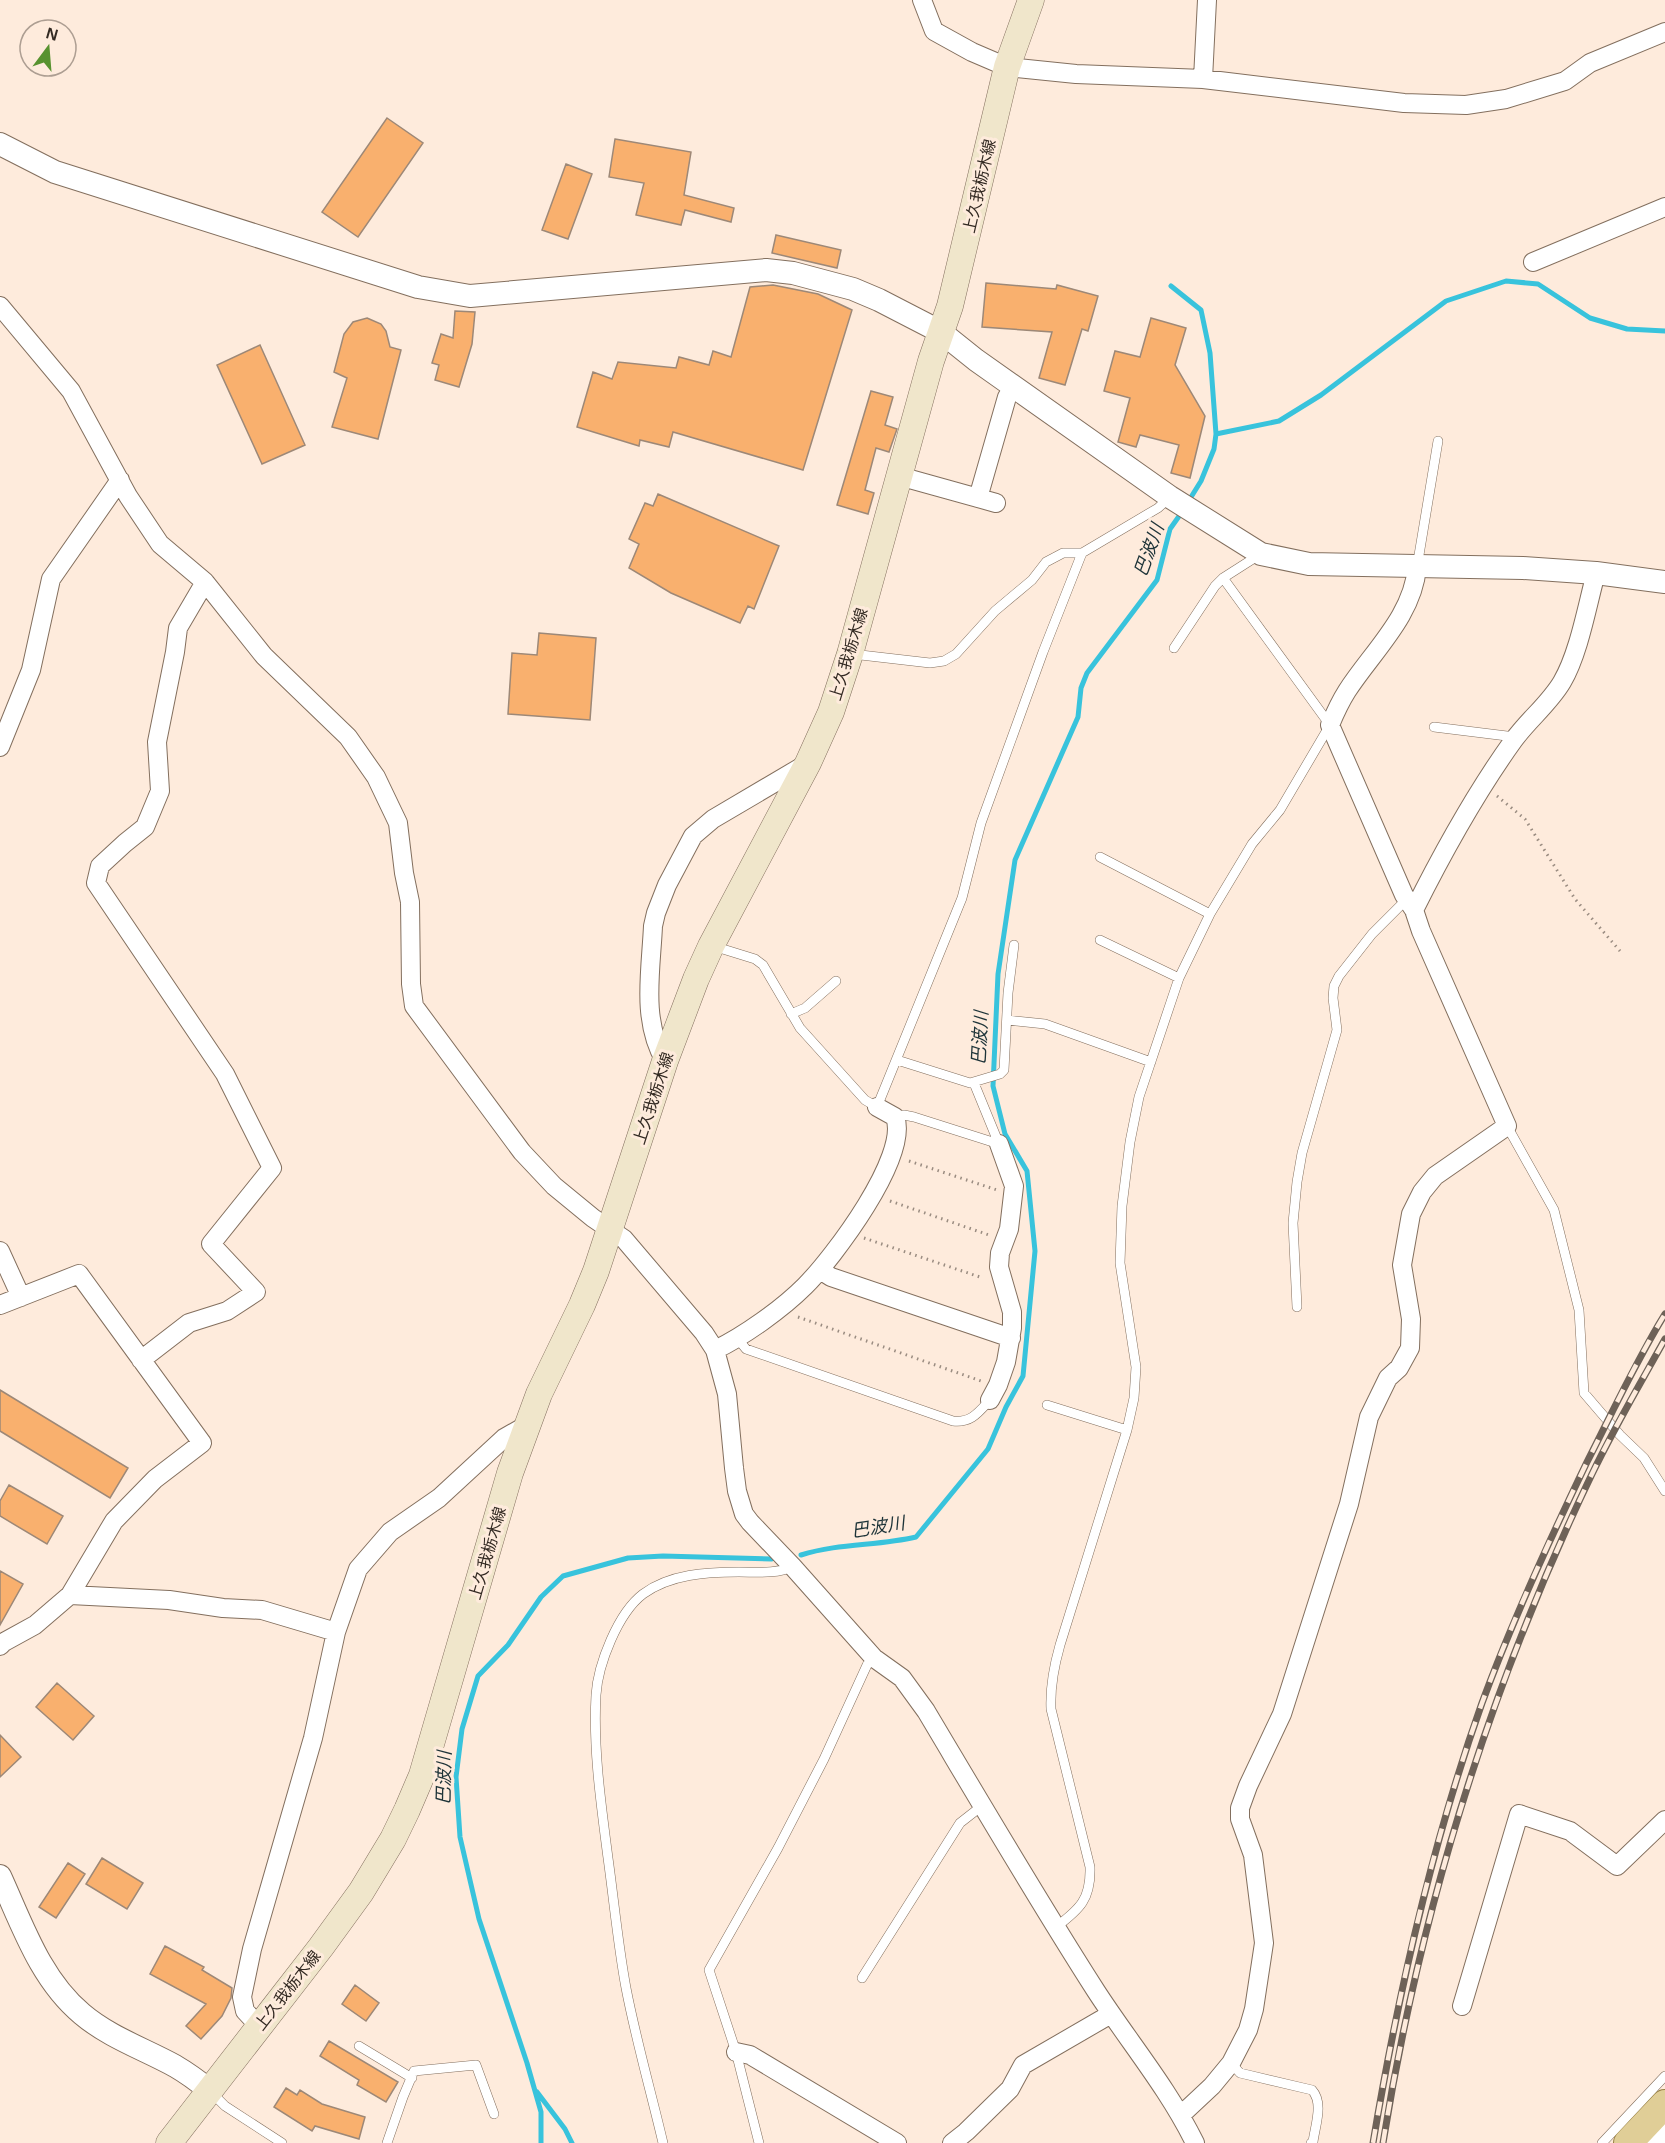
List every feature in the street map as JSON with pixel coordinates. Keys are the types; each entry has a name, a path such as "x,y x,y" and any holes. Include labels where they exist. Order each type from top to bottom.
{"main road":[{"name":"上久我栃木線","path":"169,2143 361,1892 381,1862 407,1810 432,1744 494,1527 527,1425 582,1305 610,1229 665,1061 696,979 711,946 808,763 831,712 850,654 940,332 950,306 1007,67 1031,0"},
{"path":"1628,2143 1665,2104"}],"street":[{"path":"922,0 934,31 972,52 1007,67 1076,74 1203,79 1404,103 1466,105 1506,99 1565,81 1590,63 1665,32"},
{"path":"1203,79 1207,0"},
{"path":"0,144 55,172 418,287 470,296 732,272 766,270 794,273 862,293 940,332 1173,499 1261,554 1310,564 1523,568 1596,573 1665,582"},
{"path":"1533,262 1665,207"},
{"path":"0,306 71,391 128,496 160,544 205,582 264,656 348,736 381,786 399,823 404,873 410,902 411,984 414,1006 522,1152 554,1186 624,1239 704,1333 715,1350 727,1394 737,1491 744,1514 874,1658 902,1678 926,1711 1056,1927 1111,2014 1181,2115 1195,2143"},
{"path":"978,498 1006,397 1014,386"},
{"path":"899,476 996,503"},
{"path":"0,747 31,670 51,579 120,480"},
{"path":"1181,2115 1212,2086 1231,2063 1248,2030 1260,1978 1264,1943 1253,1855 1240,1819 1240,1808 1285,1703 1349,1504 1369,1418 1388,1378 1399,1368 1410,1348 1411,1319 1402,1265 1412,1214 1422,1192 1435,1176 1507,1126 1330,725 1346,692 1395,626 1409,597 1417,567"},
{"path":"1410,905 1515,737 1563,681 1573,658 1596,573"},
{"path":"141,1360 189,1323 228,1311 256,1292 211,1244 272,1168 225,1074 96,883 100,866 145,827 160,791 157,742 178,628 205,582"},
{"path":"665,1061 656,1046 649,1012 653,926 667,885 682,853 693,836 713,819 808,763"},
{"path":"715,1350 737,1338 804,1288 849,1231 873,1193 897,1141 899,1126 895,1117 877,1107"},
{"path":"993,1393 1006,1362 1012,1328 1012,1312 999,1268 1000,1253 1009,1229 1014,1186 999,1144"},
{"path":"0,1251 21,1297"},
{"path":"820,1270 831,1277 1011,1338"},
{"path":"0,1305 79,1274 202,1443 155,1479 114,1521 70,1595 35,1626 0,1646"},
{"path":"259,2026 245,2012 242,1997 252,1949 313,1738 336,1632 358,1569 390,1533 439,1498 504,1438 527,1425"},
{"path":"70,1595 169,1600 223,1608 262,1610 336,1632"},
{"path":"1462,2006 1519,1814 1570,1832 1617,1866 1665,1820"},
{"path":"0,1876 33,1949 48,1976 64,1996 82,2014 115,2035 173,2065 209,2090"},
{"path":"952,2143 1010,2089 1023,2065 1111,2014"},
{"path":"736,2052 750,2055 897,2143"},
{"path":"1653,2143 1665,2130"}],"lane":[{"path":"1417,567 1438,441"},
{"path":"850,654 930,663 944,661 956,654 995,611 1032,580 1046,562 1063,553 1082,552 1173,499"},
{"path":"711,946 755,959 763,965 800,1028 865,1100 877,1107 962,898 981,823 1082,552"},
{"path":"1174,648 1215,586 1223,578 1261,554"},
{"path":"1056,1927 1076,1912 1085,1900 1091,1884 1090,1867 1051,1709 1050,1694 1053,1669 1134,1398 1136,1367 1120,1263 1122,1206 1130,1142 1139,1097 1179,978 1210,914 1252,844 1280,810 1330,725 1223,578"},
{"path":"1434,727 1515,737"},
{"path":"1100,857 1210,914"},
{"path":"1297,1307 1293,1223 1297,1182 1302,1153 1337,1030 1333,998 1334,986 1339,976 1372,934 1410,905"},
{"path":"1100,940 1179,978"},
{"path":"897,1060 978,1082 1000,1074 1004,1070 1014,945"},
{"path":"791,1014 805,1008 836,981"},
{"path":"1007,1020 1045,1024 1151,1062"},
{"path":"978,1082 999,1144"},
{"path":"895,1117 904,1114 999,1144"},
{"path":"1507,1126 1554,1210 1579,1310 1584,1393 1644,1458 1665,1491"},
{"path":"737,1338 746,1349 952,1421 962,1422 975,1418 993,1393"},
{"path":"1047,1405 1126,1430"},
{"path":"663,2143 626,1987 600,1798 596,1693 602,1666 615,1630 628,1609 643,1594 663,1583 692,1575 720,1572 778,1572 793,1567"},
{"path":"759,2143 736,2052 709,1970 778,1848 824,1759 867,1665 874,1658"},
{"path":"862,1978 960,1822 983,1805"},
{"path":"359,2046 412,2078"},
{"path":"1231,2063 1240,2073 1312,2090 1316,2095 1318,2108 1311,2143"},
{"path":"387,2143 414,2072 476,2065 494,2114"},
{"path":"1602,2143 1665,2076"},
{"path":"209,2090 225,2106 279,2142"}],"path":[{"path":"1484,785 1525,819 1575,899 1620,951"},
{"path":"892,1156 1013,1195"},
{"path":"873,1193 880,1198 991,1236 1004,1244"},
{"path":"849,1231 992,1281 1002,1280"},
{"path":"783,1304 795,1316 993,1393"}],"building":[{"path":"387,118 423,143 358,237 322,212"},
{"path":"615,139 691,152 684,195 734,208 731,222 685,210 681,225 636,215 644,183 609,177"},
{"path":"566,164 592,174 568,239 542,230"},
{"path":"776,235 841,250 837,268 772,253"},
{"path":"986,283 1056,289 1057,285 1098,296 1088,331 1082,329 1065,385 1039,378 1052,332 982,327"},
{"path":"773,285 818,294 852,310 803,470 673,432 669,447 640,440 639,446 577,427 593,372 612,379 618,362 676,368 679,357 709,365 713,351 731,357 750,287"},
{"path":"455,311 475,312 472,344 459,387 435,380 439,365 432,363 441,334 453,338"},
{"path":"367,318 381,324 386,331 390,347 401,350 378,439 332,427 347,378 334,372 344,334 353,322"},
{"path":"1151,318 1186,328 1175,365 1205,416 1190,478 1171,473 1179,445 1140,435 1136,447 1118,442 1130,398 1104,391 1115,351 1140,357"},
{"path":"260,345 305,445 262,464 217,365"},
{"path":"871,391 893,397 885,425 897,429 889,452 876,448 865,490 874,493 868,514 837,505"},
{"path":"658,494 779,546 754,609 748,606 740,623 671,593 629,568 639,544 629,539 645,503 653,506"},
{"path":"539,633 596,638 590,720 508,714 512,653 537,655"},
{"path":"0,1390 128,1468 110,1498 0,1431"},
{"path":"9,1485 63,1516 47,1544 0,1516 0,1501"},
{"path":"0,1571 23,1584 0,1625"},
{"path":"57,1683 94,1716 73,1740 36,1707"},
{"path":"0,1735 21,1757 0,1777"},
{"path":"102,1858 143,1883 127,1909 86,1884"},
{"path":"68,1863 85,1874 56,1918 39,1907"},
{"path":"165,1946 204,1967 202,1970 232,1988 231,1998 222,2016 201,2039 186,2026 206,2004 150,1974"},
{"path":"355,1985 379,2003 366,2021 342,2004"},
{"path":"329,2041 398,2082 386,2102 357,2085 359,2080 320,2056"},
{"path":"286,2088 297,2095 300,2090 322,2104 365,2117 359,2139 315,2126 312,2131 274,2107"}],"waterway":[{"name":"巴波川","path":"1216,434 1279,421 1321,395 1446,301 1506,281 1538,284 1590,318 1627,329 1665,331"},
{"name":"巴波川","path":"1171,286 1201,310 1210,353 1216,434 1214,449 1201,481 1188,502"},
{"name":"巴波川","path":"801,1555 830,1548 916,1537 988,1449 1006,1407 1023,1376 1035,1251 1027,1171 1005,1134 993,1086 998,974 1015,860 1078,717 1081,688 1087,673 1157,580 1170,529 1182,512"},
{"name":"巴波川","path":"541,2143 541,2112 479,1919 460,1837 456,1777 462,1729 478,1676 508,1645 541,1597 563,1576 628,1558 663,1556 772,1559"},
{"path":"537,2092 565,2129 572,2143"}],"railway":[{"path":"1373,2143 1393,2032 1418,1921 1447,1811 1482,1703 1518,1612 1559,1521 1624,1387 1665,1314"},
{"path":"1383,2143 1398,2056 1438,1885 1491,1718 1555,1554 1618,1423 1665,1339"}]}
